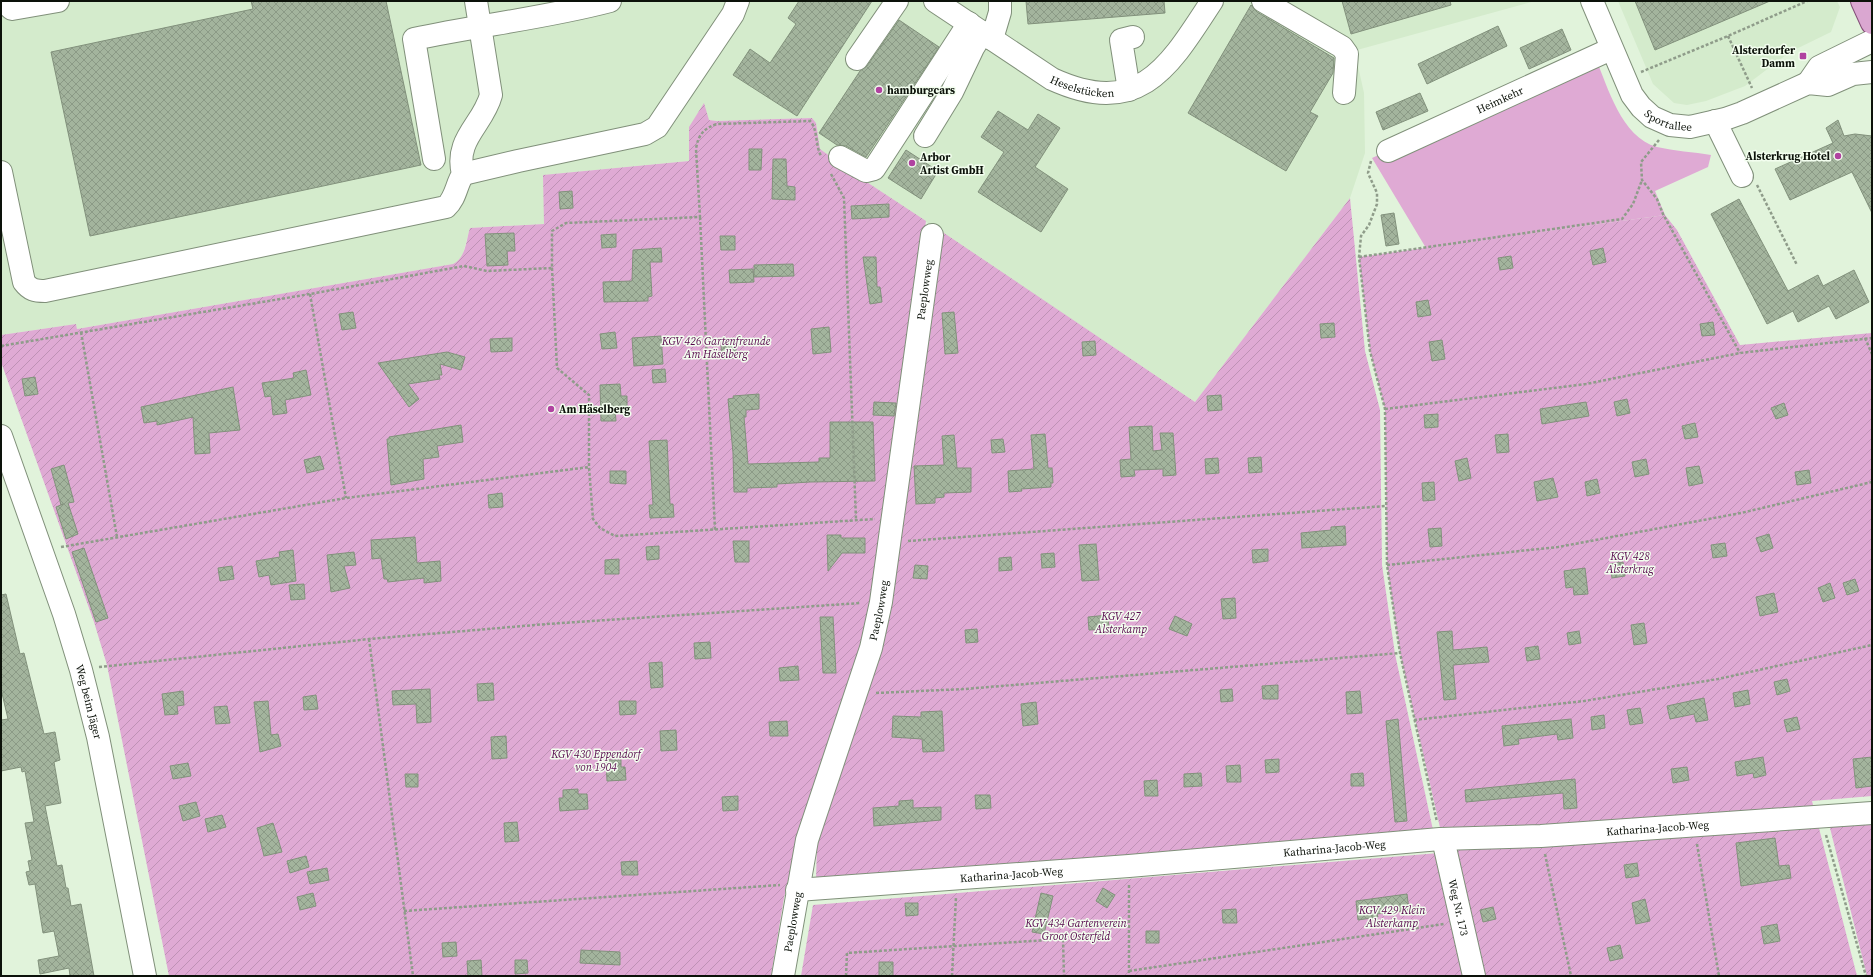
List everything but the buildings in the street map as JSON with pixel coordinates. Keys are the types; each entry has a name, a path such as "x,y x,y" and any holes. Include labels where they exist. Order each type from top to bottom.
{"main road":[{"path":"1862,1 1872,23"}],"street":[{"path":"3,1 12,9 58,1"},
{"path":"463,174 460,163 462,151 467,138 489,104 491,95 476,1"},
{"path":"434,159 414,39 480,26 578,10 610,1"},
{"path":"1,172 24,282 28,288 36,291 45,291 446,207 452,202 457,183 463,174 518,160 645,134 658,127 733,14 738,1"},
{"path":"857,59 896,1"},
{"name":"Heselstücken","path":"935,1 1052,79 1070,87 1088,92 1109,93 1129,90 1148,82 1167,64 1212,1"},
{"path":"830,162 866,171 874,169 981,31 1000,12 1000,1"},
{"path":"1263,1 1342,46 1347,54 1344,93"},
{"name":"Sportallee","path":"1592,1 1624,79 1641,107 1652,117 1670,125 1690,127 1715,121 1760,105 1808,83"},
{"path":"925,136 952,92 981,31"},
{"path":"1129,90 1121,40 1133,37"},
{"path":"1872,41 1819,67 1808,83 1828,85 1853,74 1872,72"},
{"name":"Heimkehr","path":"1388,151 1611,49"},
{"path":"1715,121 1749,179"},
{"name":"Paeplowweg","path":"783,976 807,840 871,648 882,602 932,235"},
{"name":"Weg beim Jäger","path":"1,436 64,614 81,670 98,737 144,976"},
{"name":"Katharina-Jacob-Weg","path":"798,887 957,879 1442,839 1541,836 1821,818 1872,813"},
{"name":"Weg Nr. 173","path":"1442,839 1474,976"}],"path":[{"path":"1624,79 1728,36 1807,1"},
{"path":"1728,36 1760,105"},
{"path":"700,217 566,223 552,231 552,268 557,368 589,395 588,467 593,519 600,528 615,536 715,530 856,520 844,198 830,162 817,149 814,124 810,121 717,124 708,127 697,139 696,149 700,217 715,530"},
{"path":"1359,257 1622,219 1633,204 1642,180 1641,162 1670,125"},
{"path":"1388,151 1372,158 1370,164 1368,173 1377,193 1377,204 1369,225 1361,236 1359,257 1370,351 1385,409 1387,565 1400,653 1442,839"},
{"path":"1749,179 1797,265"},
{"path":"1642,180 1657,199 1663,214 1740,353"},
{"path":"1,346 310,294 464,266 487,271 552,268"},
{"path":"310,294 346,498"},
{"path":"81,332 118,537"},
{"path":"1865,338 1872,354"},
{"path":"1385,409 1586,384 1740,353 1872,338"},
{"path":"41,551 346,498 588,467"},
{"path":"1387,565 1558,547 1741,513 1872,482"},
{"path":"890,542 1386,506"},
{"path":"81,670 107,665 370,639 547,624 882,602"},
{"path":"370,639 413,976"},
{"path":"1414,720 1584,701 1694,683 1843,652 1872,644"},
{"path":"855,694 965,689 1400,653"},
{"path":"1821,818 1866,976"},
{"path":"1694,826 1719,976"},
{"path":"1541,836 1571,976"},
{"path":"1129,866 1129,976"},
{"path":"952,976 957,879"},
{"path":"404,912 798,887"},
{"path":"1129,971 1462,922"},
{"path":"846,976 847,953 1064,939 1064,976"}],"shaded area":[{"path":"1,1 1535,1 1357,50 1358,66 1364,93 1365,153 1350,198 1195,402 856,175 820,149 816,123 812,118 710,120 689,127 689,161 544,175 544,224 470,228 462,257 458,262 453,264 77,329 76,324 1,335"},
{"path":"1618,1 1837,1 1840,7 1831,32 1790,52 1745,86 1706,101 1687,105 1674,103 1653,84"}],"green space":[{"path":"1595,57 1617,110 1634,133 1657,147 1711,155 1708,167 1655,191 1665,215 1426,248 1372,158"},
{"path":"704,103 709,120 812,118 816,123 820,149 856,175 926,221 864,648 798,838 784,898 771,976 169,976 107,665 94,622 1,362 1,335 76,324 77,329 453,264 461,258 470,228 544,224 543,175 689,161 689,127"},
{"name":"KGV 427 Alsterkamp","path":"1350,198 1365,351 1380,410 1382,565 1395,654 1433,830 816,880 817,843 878,649 941,231 1195,402"},
{"name":"KGV 428 Alsterkrug","path":"1665,215 1677,230 1740,345 1872,333 1872,796 1812,801 1857,976 1474,976 1400,653 1387,565 1385,409 1370,351 1359,257"},
{"path":"1872,820 1872,976 1867,976 1829,824"},
{"path":"1439,853 1467,976 801,976 813,905"}],"place":[{"name":"Alsterdorfer Damm","path":"1803,56"},
{"name":"hamburgcars","path":"879,90"},
{"name":"Alsterkrug Hotel","path":"1838,156"},
{"name":"Arbor Artist GmbH","path":"912,163"},
{"name":"Am Häselberg","path":"551,409"}],"park label":[{"name":"KGV 426 Gartenfreunde Am Häselberg","path":"716,347"},
{"name":"KGV 430 Eppendorf von 1904","path":"596,760"},
{"name":"KGV 429 Klein Alsterkamp","path":"1392,916"},
{"name":"KGV 434 Gartenverein Groot Osterfeld","path":"1076,929"}]}
